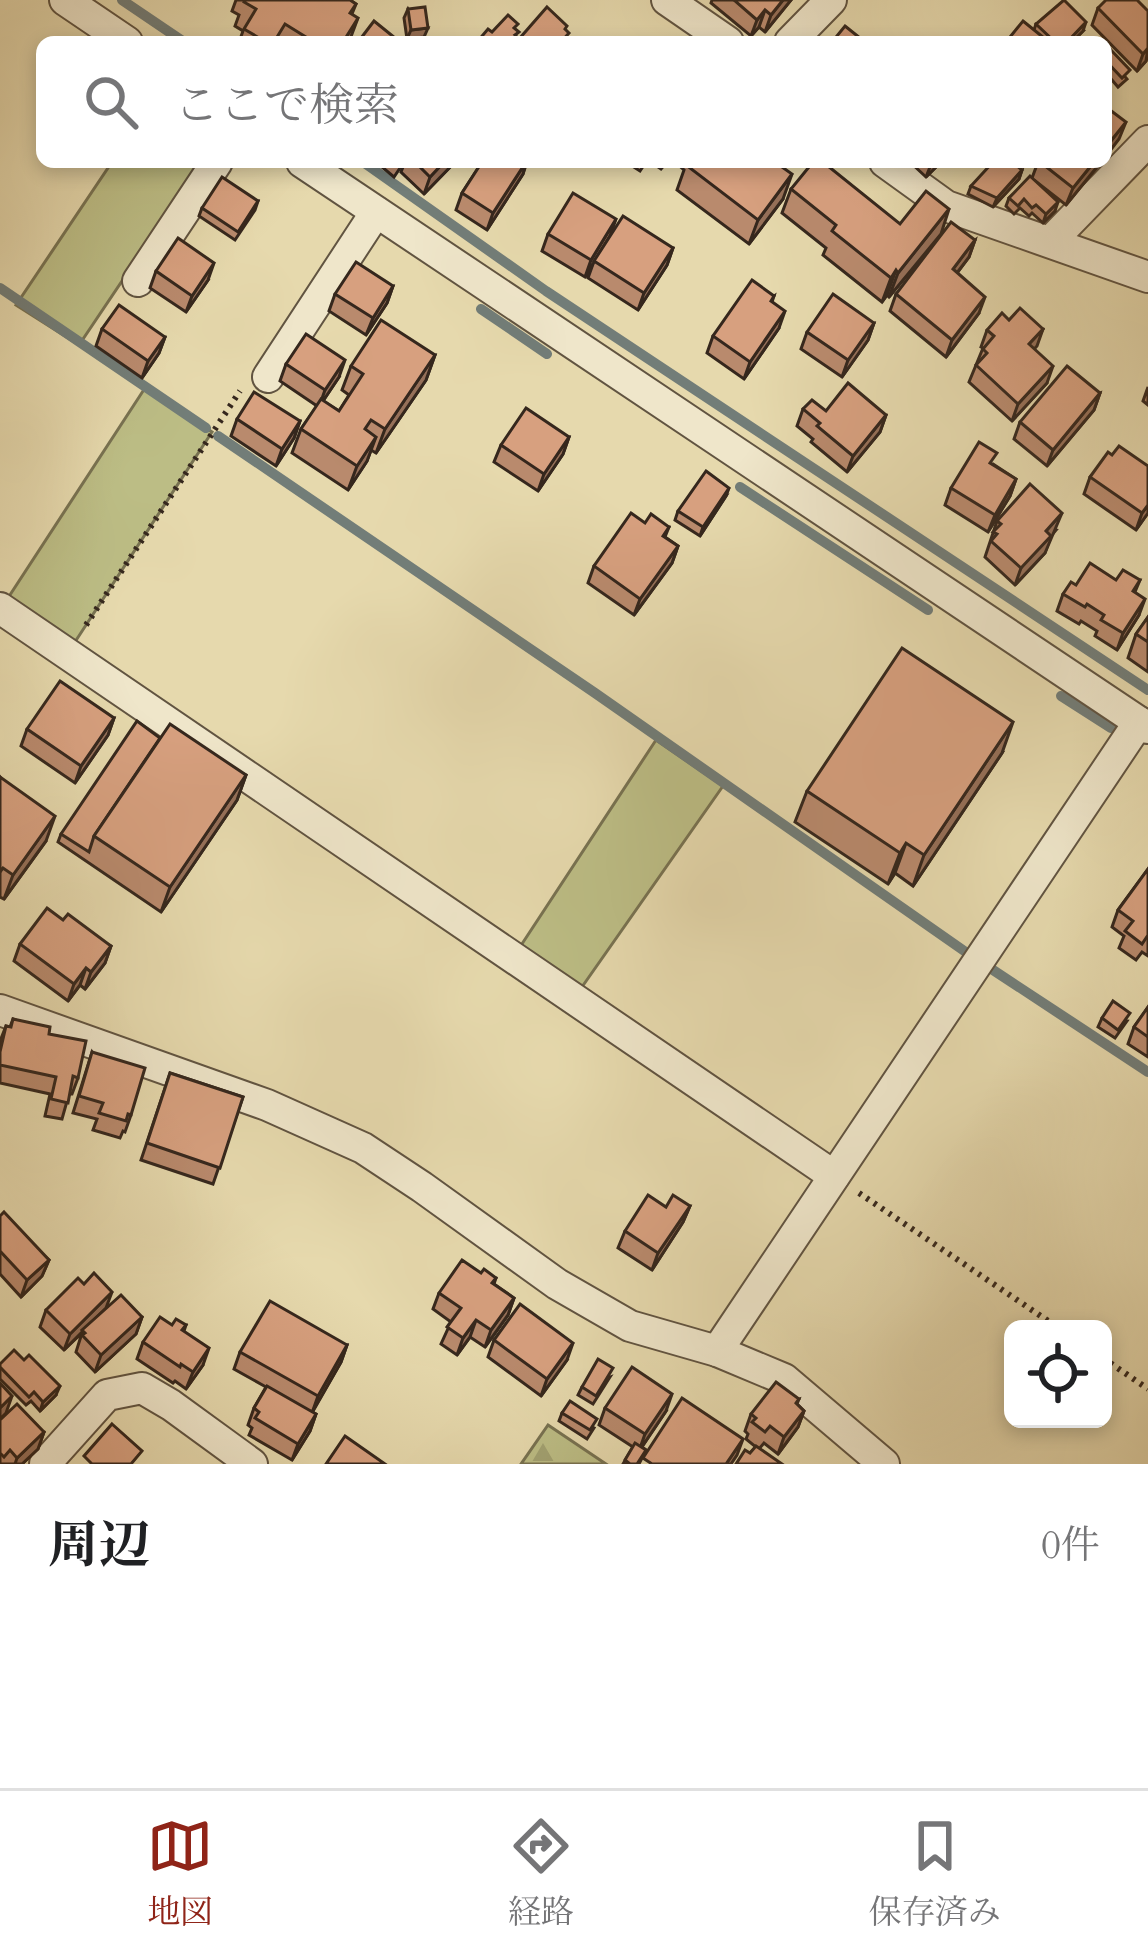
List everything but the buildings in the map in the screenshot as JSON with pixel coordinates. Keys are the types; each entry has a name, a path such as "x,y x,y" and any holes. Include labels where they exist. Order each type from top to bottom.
{"street":[{"path":"65,0 118,36"},
{"path":"668,0 719,36"},
{"path":"796,36 831,0"},
{"path":"1051,241 1148,141"},
{"path":"138,281 213,168"},
{"path":"311,168 1144,725 717,1351"},
{"path":"893,168 946,206 1148,277"},
{"path":"259,376 376,212"},
{"path":"0,608 834,1176"},
{"path":"0,1010 266,1105 363,1148 557,1284 630,1325 717,1351 784,1379 884,1464"},
{"path":"45,1464 107,1395 142,1388 252,1464"}],"path":[{"path":"67,653 259,376"},
{"path":"834,1176 1047,1320"},
{"path":"1112,1364 1148,1388"}],"green space":[{"path":"108,168 198,168 79,345 16,305"},
{"path":"145,388 212,432 73,645 6,601"},
{"path":"656,740 723,786 577,994 516,953"},
{"path":"548,1425 606,1464 521,1464"}],"waterway":[{"path":"122,0 175,36"},
{"path":"372,168 546,291 1148,690"},
{"path":"0,288 206,428"},
{"path":"481,309 547,354"},
{"path":"218,436 970,955"},
{"path":"740,487 928,610"},
{"path":"1061,696 1111,728"},
{"path":"993,970 1148,1072"}]}
